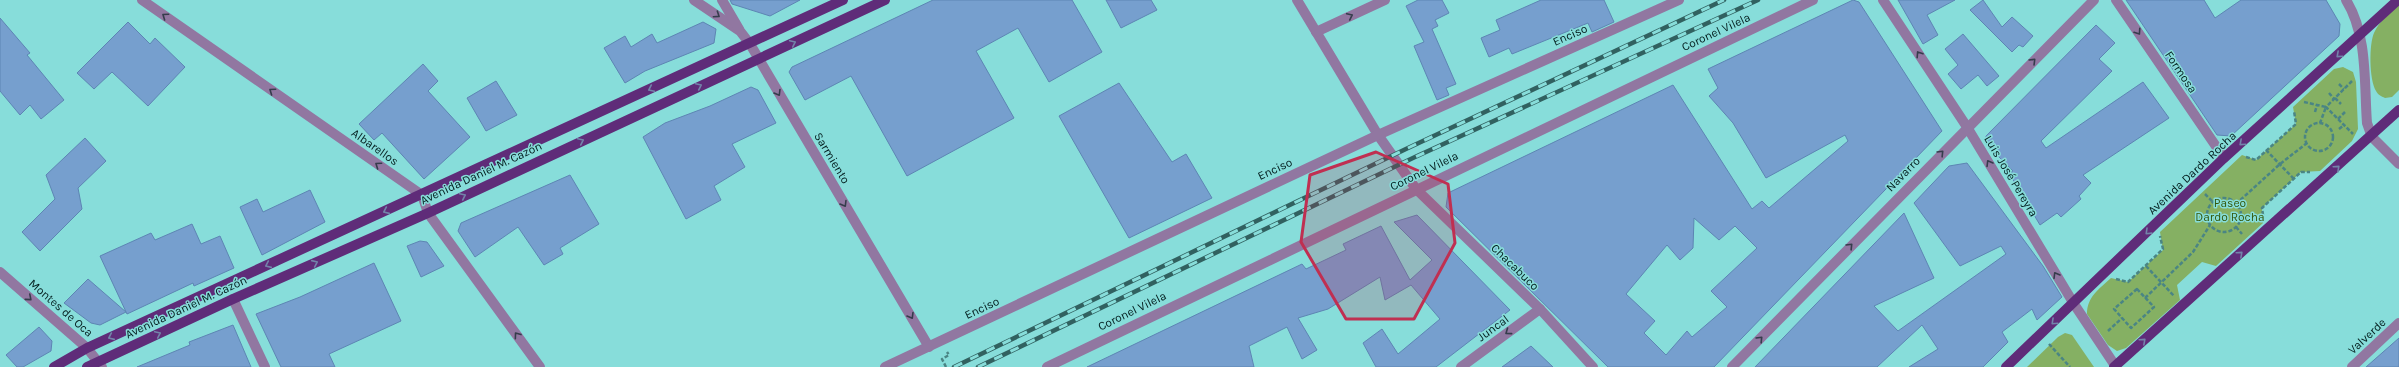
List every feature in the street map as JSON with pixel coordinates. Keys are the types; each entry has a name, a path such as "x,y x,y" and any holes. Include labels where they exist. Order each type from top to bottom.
{"main road":[{"name":"Avenida Daniel M. Cazón","path":"54,367 87,348 843,0"},
{"name":"Avenida Daniel M. Cazón","path":"88,367 100,364 234,299 428,213 885,0"},
{"name":"Avenida Dardo Rocha","path":"2006,367 2074,304 2228,155 2398,0"},
{"path":"2115,367 2372,137 2399,110"}],"street":[{"name":"Albarellos","path":"142,0 422,195"},
{"name":"Sarmiento","path":"694,0 740,31 750,44 929,347"},
{"path":"722,0 740,31"},
{"path":"1297,0 1378,135"},
{"path":"1316,32 1385,0"},
{"name":"Enciso","path":"885,367 1378,135 1679,0"},
{"name":"Coronel Vilela","path":"1047,367 1813,0"},
{"name":"Luis José Pereyra","path":"1883,0 1967,127 2074,304 2115,367"},
{"name":"Navarro","path":"1732,367 1967,127 2094,0"},
{"name":"Formosa","path":"2116,0 2228,155"},
{"path":"2346,0 2353,12 2360,36 2364,70 2367,124 2372,137 2399,164"},
{"name":"Chacabuco","path":"1378,135 1416,189 1540,309 1593,367"},
{"path":"422,195 428,213 540,367"},
{"name":"Montes de Oca","path":"0,272 87,348 100,364"},
{"path":"234,299 265,367"},
{"name":"Juncal","path":"1461,367 1540,309"},
{"name":"Valverde","path":"2352,367 2399,323"}],"path":[{"path":"2320,123 2326,107 2364,70"},
{"path":"2339,84 2344,89"},
{"path":"2329,94 2341,104"},
{"path":"2228,155 2256,160 2296,124 2291,99 2326,107 2363,144"},
{"path":"2315,112 2316,105"},
{"path":"2338,119 2346,112"},
{"path":"2320,123 2327,126 2332,133 2329,146 2318,150 2307,143 2307,130 2314,124 2320,123"},
{"path":"2339,129 2344,125"},
{"path":"2236,204 2280,164 2307,143"},
{"path":"2266,150 2294,179"},
{"path":"2145,298 2193,252 2210,225 2207,212 2213,202 2228,198 2236,204 2241,214 2240,220 2234,229 2222,232 2210,225"},
{"path":"2102,276 2128,282 2146,266 2163,249 2158,222"},
{"path":"2146,266 2183,305"},
{"path":"2137,289 2154,307 2131,328 2122,318 2114,309 2137,289"},
{"path":"2098,340 2122,318"},
{"path":"2040,335 2070,367"}],"highlighted area":[{"path":"1376,152 1448,184 1455,243 1414,319 1346,319 1301,242 1310,175"}],"green space":[{"path":"2399,5 2399,90 2392,97 2385,98 2376,91 2372,78 2370,62 2372,38 2379,25"},
{"name":"Paseo Dardo Rocha","path":"2343,67 2353,72 2356,82 2358,129 2352,141 2320,171 2301,172 2262,208 2263,223 2216,266 2202,262 2177,285 2180,300 2126,348 2117,351 2108,345 2087,314 2089,303 2094,294 2111,278 2128,282 2163,250 2160,232 2242,155 2256,160 2296,124 2293,107 2334,69"},
{"path":"2065,333 2072,335 2094,367 2027,367 2058,337"}],"building":[{"path":"730,0 800,0 770,16 732,4"},
{"path":"933,0 1072,0 1102,52 1049,82 1018,28 976,51 1014,118 907,176 851,76 805,100 789,72 792,67"},
{"path":"1106,0 1151,0 1157,10 1121,28"},
{"path":"1418,0 1442,0 1449,13 1435,20 1438,26 1432,29 1456,84 1446,88 1449,95 1437,100 1414,46 1424,42 1406,6"},
{"path":"1541,0 1604,0 1614,22 1592,32 1588,23 1512,54 1509,48 1489,57 1481,38 1500,30 1496,20"},
{"path":"1853,0 1859,2 1942,131 1714,367 1608,367 1446,207 1448,193 1673,85 1752,209 1762,201 1769,208 1848,141 1845,135 1766,178 1733,123 1709,96 1718,88 1708,69","holes":["1694,218 1719,240 1735,226 1757,248 1711,291 1727,307 1692,337 1687,331 1666,355 1644,333 1655,321 1626,294 1667,245 1680,260 1693,248"]},
{"path":"1898,0 1955,0 1927,15 1938,35 1923,44"},
{"path":"1983,0 2002,27 2012,17 2033,36 2023,47 2019,45 2012,52 1970,10"},
{"path":"2126,0 2204,0 2215,18 2241,0 2326,0 2340,24 2339,36 2231,136 2217,135"},
{"path":"0,18 30,53 27,55 64,100 41,119 30,105 20,115 0,91"},
{"path":"128,22 150,44 155,38 185,67 148,106 112,72 94,89 77,73"},
{"path":"703,22 716,29 714,43 645,71 625,83 604,48 625,36 631,47 652,34 657,43"},
{"path":"2096,25 2115,43 2099,59 2112,71 2041,141 2046,148 2143,82 2169,118 2083,175 2091,183 2079,196 2081,199 2061,217 2057,213 2040,225 2009,173 2013,171 1986,144 1986,136"},
{"path":"1963,34 1999,76 1987,86 1978,75 1961,89 1948,74 1958,65 1945,49"},
{"path":"423,64 438,81 428,91 470,137 424,179 382,133 374,140 359,124"},
{"path":"496,81 517,115 486,131 467,98"},
{"path":"1119,83 1172,162 1186,154 1212,198 1129,238 1059,116"},
{"path":"751,87 758,90 776,123 732,144 745,167 714,186 721,200 686,219 643,137 665,123 710,106"},
{"path":"85,138 106,161 78,188 82,209 40,251 22,232 55,199 46,175"},
{"path":"1967,163 2043,266 2062,297 2037,320 2032,309 2002,332 2008,342 1983,367 1909,367 1938,349 1922,325 1877,367 1755,367 1904,213 1934,278 1874,306 1898,331 2006,254 2001,246 1960,266 1914,203 1949,166"},
{"path":"570,175 599,224 560,248 563,254 544,265 518,227 475,257 458,231 461,223"},
{"path":"310,190 325,222 262,255 240,207 257,199 263,212"},
{"path":"1417,215 1510,310 1436,367 1376,367 1363,343 1382,329 1398,354 1440,319 1411,285 1385,300 1380,277 1328,309 1298,318 1317,350 1302,359 1287,327 1249,346 1254,367 1087,367 1302,264 1306,269 1346,250 1343,244 1381,226 1410,280 1432,260 1394,222"},
{"path":"192,224 201,244 220,236 234,268 194,286 193,283 127,314 100,256 151,233 155,240"},
{"path":"420,241 427,242 444,266 421,277 407,246"},
{"path":"374,263 401,321 329,354 335,367 281,367 256,314 300,297"},
{"path":"88,279 126,312 100,325 91,323 64,303"},
{"path":"233,325 251,367 137,367 190,345 189,342"},
{"path":"39,327 52,341 51,351 23,367 17,367 6,355"},
{"path":"2399,338 2399,367 2366,367"},
{"path":"1531,346 1553,367 1502,367"}],"railway":[{"path":"954,367 1408,148 1724,0"},
{"path":"978,367 1415,157 1758,0"}]}
